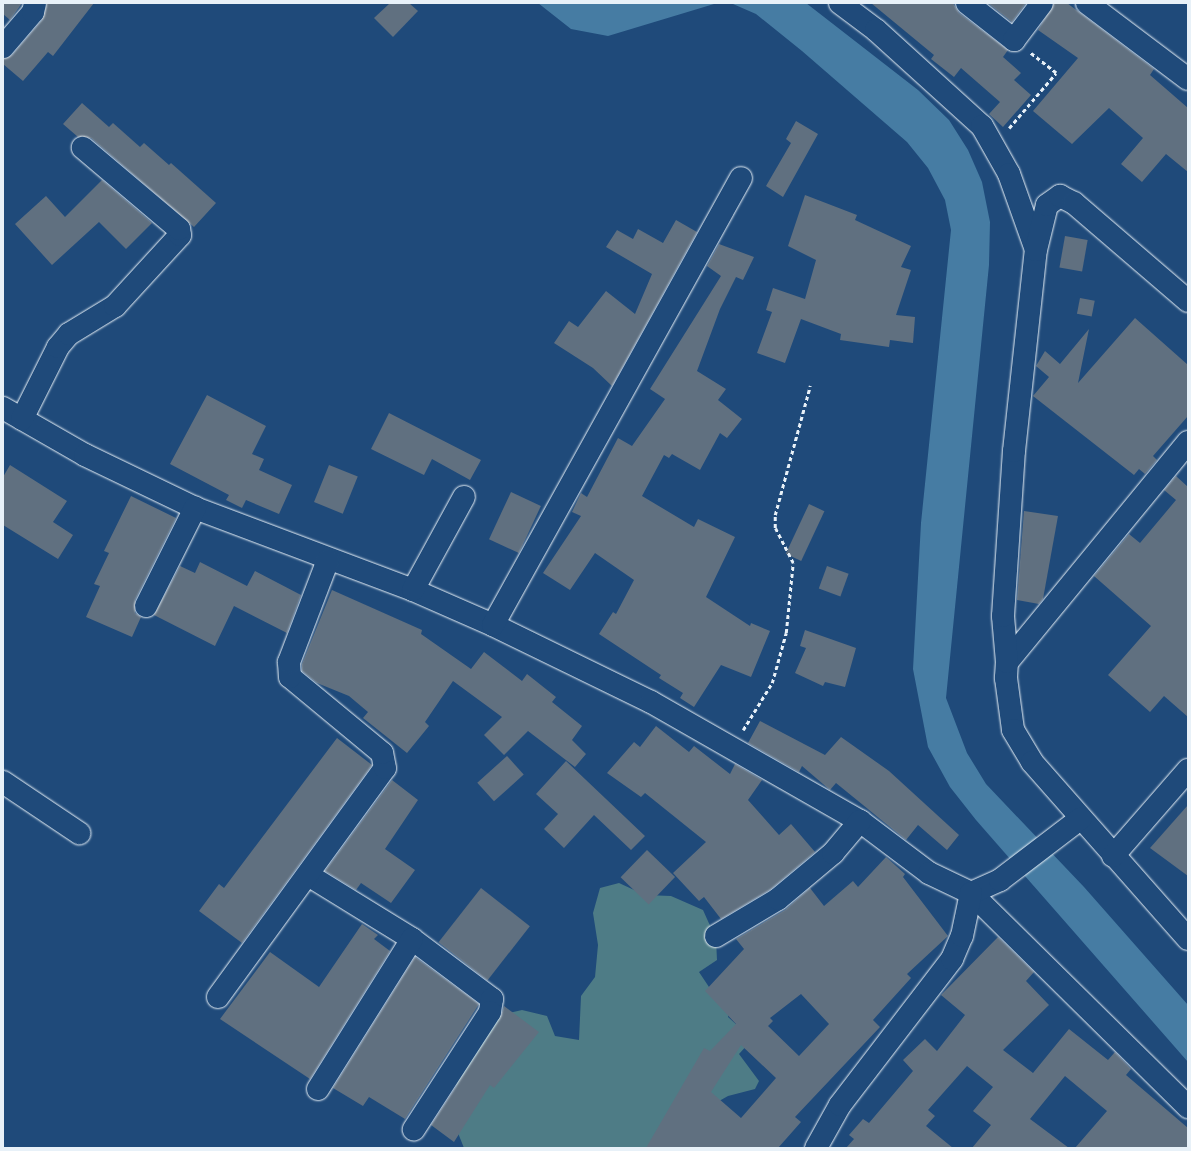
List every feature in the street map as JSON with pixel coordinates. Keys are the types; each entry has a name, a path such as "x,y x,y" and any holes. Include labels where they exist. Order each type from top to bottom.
{"street":[{"path":"3,47 33,12 35,3"},
{"path":"840,3 951,95 982,126 994,145 1019,197 1036,250"},
{"path":"967,3 1014,40 1042,3"},
{"path":"1087,3 1188,79"},
{"path":"22,419 58,347 69,334 115,306 180,235 179,229 82,148"},
{"path":"493,625 741,178"},
{"path":"1188,301 1074,203 1060,196 1053,198 1042,216 1036,250 1014,451 1003,616 1007,662 1008,709 1013,730 1073,825 1113,856 1188,939"},
{"path":"3,408 85,455 195,508 328,560 413,590 493,625 651,702 860,821 929,873 971,893 1188,1107"},
{"path":"1007,662 1188,442"},
{"path":"413,590 464,497"},
{"path":"146,606 195,508"},
{"path":"218,998 385,768 382,753 294,684 288,670 328,560"},
{"path":"1113,856 1188,770"},
{"path":"3,782 79,833"},
{"path":"716,936 778,899 833,853 860,821"},
{"path":"971,893 1000,880 1073,825"},
{"path":"308,875 412,939 488,993 493,1005 414,1129"},
{"path":"816,1148 840,1105 952,959 962,936 971,893"},
{"path":"318,1089 412,939"}],"path":[{"path":"994,145 1056,73 1014,40"},
{"path":"733,748 772,683 786,633 793,563 776,528 775,515 810,386"}],"green space":[{"path":"619,883 645,895 671,896 703,910 716,939 717,960 699,972 709,987 732,999 728,1017 748,1035 749,1043 739,1054 759,1081 755,1089 728,1096 705,1109 699,1148 464,1148 450,1113 460,1070 500,1015 522,1010 547,1016 555,1036 579,1040 581,996 595,977 598,945 593,913 600,888"}],"water":[{"path":"538,3 806,3 918,90 949,120 968,150 982,182 990,222 989,265 946,698 967,753 986,784 1084,887 1188,1005 1188,1062 976,820 950,787 928,747 913,669 921,523 951,230 945,200 928,168 907,142 802,51 756,14 733,4 714,4 608,36 571,29"}],"building":[{"path":"3,3 22,3 10,20 3,14"},
{"path":"47,3 94,3 53,56 48,52 23,81 3,64 3,59 12,55 42,20"},
{"path":"390,3 409,3 418,11 393,37 374,18"},
{"path":"871,3 953,3 959,13 1008,50 1003,57 1021,73 1014,80 1031,95 1003,127 989,114 1000,102 961,68 954,77 931,59 934,55"},
{"path":"988,3 1026,3 1012,22"},
{"path":"1054,3 1067,3 1154,69 1150,75 1188,108 1188,172 1166,154 1142,182 1121,164 1143,138 1109,108 1072,144 1033,111 1078,58 1038,30"},
{"path":"82,103 109,127 113,123 140,147 144,143 169,165 171,163 216,203 194,227 91,138 78,137 63,124"},
{"path":"796,121 818,134 783,197 766,186 791,143 786,139"},
{"path":"102,180 152,223 126,249 99,222 52,265 15,224 46,196 65,217"},
{"path":"805,195 857,215 855,220 911,246 901,267 911,270 896,315 915,317 913,343 890,340 889,347 840,340 841,334 801,319 785,363 757,353 772,312 766,310 773,288 805,299 816,260 788,246"},
{"path":"676,220 697,232 612,386 593,368 554,343 569,321 578,327 606,291 635,314 652,274 606,247 617,230 633,239 638,229 663,243"},
{"path":"1065,236 1088,240 1082,272 1059,268"},
{"path":"719,244 754,257 743,280 736,277 720,309 697,371 726,389 718,400 742,419 727,438 720,433 700,470 672,454 669,458 664,455 642,496 694,527 698,519 735,537 706,597 750,626 751,623 770,631 751,677 721,665 694,707 680,698 683,693 659,678 661,675 599,634 613,612 616,614 634,580 595,553 570,590 543,573 581,516 572,512 581,493 587,497 618,438 632,446 665,399 650,389 721,276 707,266"},
{"path":"1080,298 1095,301 1092,317 1077,314"},
{"path":"1135,318 1188,365 1188,416 1153,456 1157,460 1145,474 1139,469 1134,475 1033,396 1049,377 1036,366 1045,351 1060,364 1089,329 1078,383"},
{"path":"207,395 266,426 252,454 264,459 259,470 292,485 279,514 246,500 242,508 226,500 229,495 170,464"},
{"path":"389,413 481,460 470,480 432,459 424,475 371,449"},
{"path":"10,465 67,501 53,522 73,535 58,559 3,525 3,477"},
{"path":"329,465 358,477 343,514 314,502"},
{"path":"1176,476 1188,487 1188,717 1164,696 1150,712 1108,675 1151,626 1094,576 1129,534 1140,543 1176,500 1164,490"},
{"path":"511,492 541,506 519,553 489,539"},
{"path":"131,496 176,518 135,600 135,613 141,617 132,637 86,617 100,586 94,584 109,553 104,551"},
{"path":"809,504 824,511 801,561 786,554"},
{"path":"1024,511 1058,516 1043,599 1039,604 1017,600"},
{"path":"200,562 247,586 255,571 301,595 287,633 234,606 215,646 154,615 180,566 195,573"},
{"path":"827,566 849,574 840,596 819,589"},
{"path":"332,590 422,630 421,634 471,669 484,652 522,681 527,674 556,697 552,702 582,726 572,740 586,754 575,767 528,731 504,755 484,735 502,717 453,681 425,722 429,726 407,753 363,718 368,712 349,696 317,683 302,671 302,664"},
{"path":"805,630 856,648 845,687 825,682 823,686 795,673 806,648 800,646"},
{"path":"760,721 825,755 841,737 889,771 959,835 947,850 918,825 906,840 836,783 830,790 802,766 799,772 748,743"},
{"path":"656,726 689,752 694,746 730,774 735,764 762,780 748,800 779,835 791,824 815,852 771,889 721,919 704,897 699,901 673,873 706,842 645,793 641,797 607,773 634,742 640,747"},
{"path":"337,738 372,765 242,943 199,911 219,884 224,888"},
{"path":"507,756 524,775 494,801 477,783"},
{"path":"566,761 645,836 631,850 594,815 564,848 544,829 558,814 536,794"},
{"path":"392,780 418,800 385,849 415,870 391,903 361,883 356,890 325,871"},
{"path":"1188,805 1188,876 1150,848"},
{"path":"647,850 675,877 649,904 621,877"},
{"path":"886,857 905,874 903,877 948,936 907,974 911,978 873,1020 880,1027 795,1117 801,1122 778,1148 646,1148 704,1048 710,1051 736,1024 705,991 744,949 736,939 785,910 810,888 824,906 853,881 858,887","holes":["801,994 829,1024 799,1056 768,1026 773,1021 770,1018","741,1045 776,1078 741,1118 711,1092"]},
{"path":"481,888 530,926 487,981 439,942"},
{"path":"362,924 378,935 374,939 390,951 310,1079 220,1019 270,952 319,987"},
{"path":"998,937 1034,972 1026,981 1049,1005 1003,1050 1033,1073 1069,1029 1108,1060 1115,1052 1131,1069 1126,1075 1188,1128 1188,1148 1075,1148 1107,1111 1065,1076 1030,1119 1069,1148 972,1148 991,1125 973,1111 993,1087 967,1066 928,1110 935,1116 926,1126 953,1148 846,1148 854,1139 849,1135 863,1119 869,1123 913,1071 903,1060 925,1039 937,1051 965,1015 941,995"},
{"path":"415,957 479,1004 405,1119 369,1097 363,1106 333,1088"},
{"path":"504,1006 539,1032 494,1088 490,1085 454,1142 431,1125 500,1019"}]}
